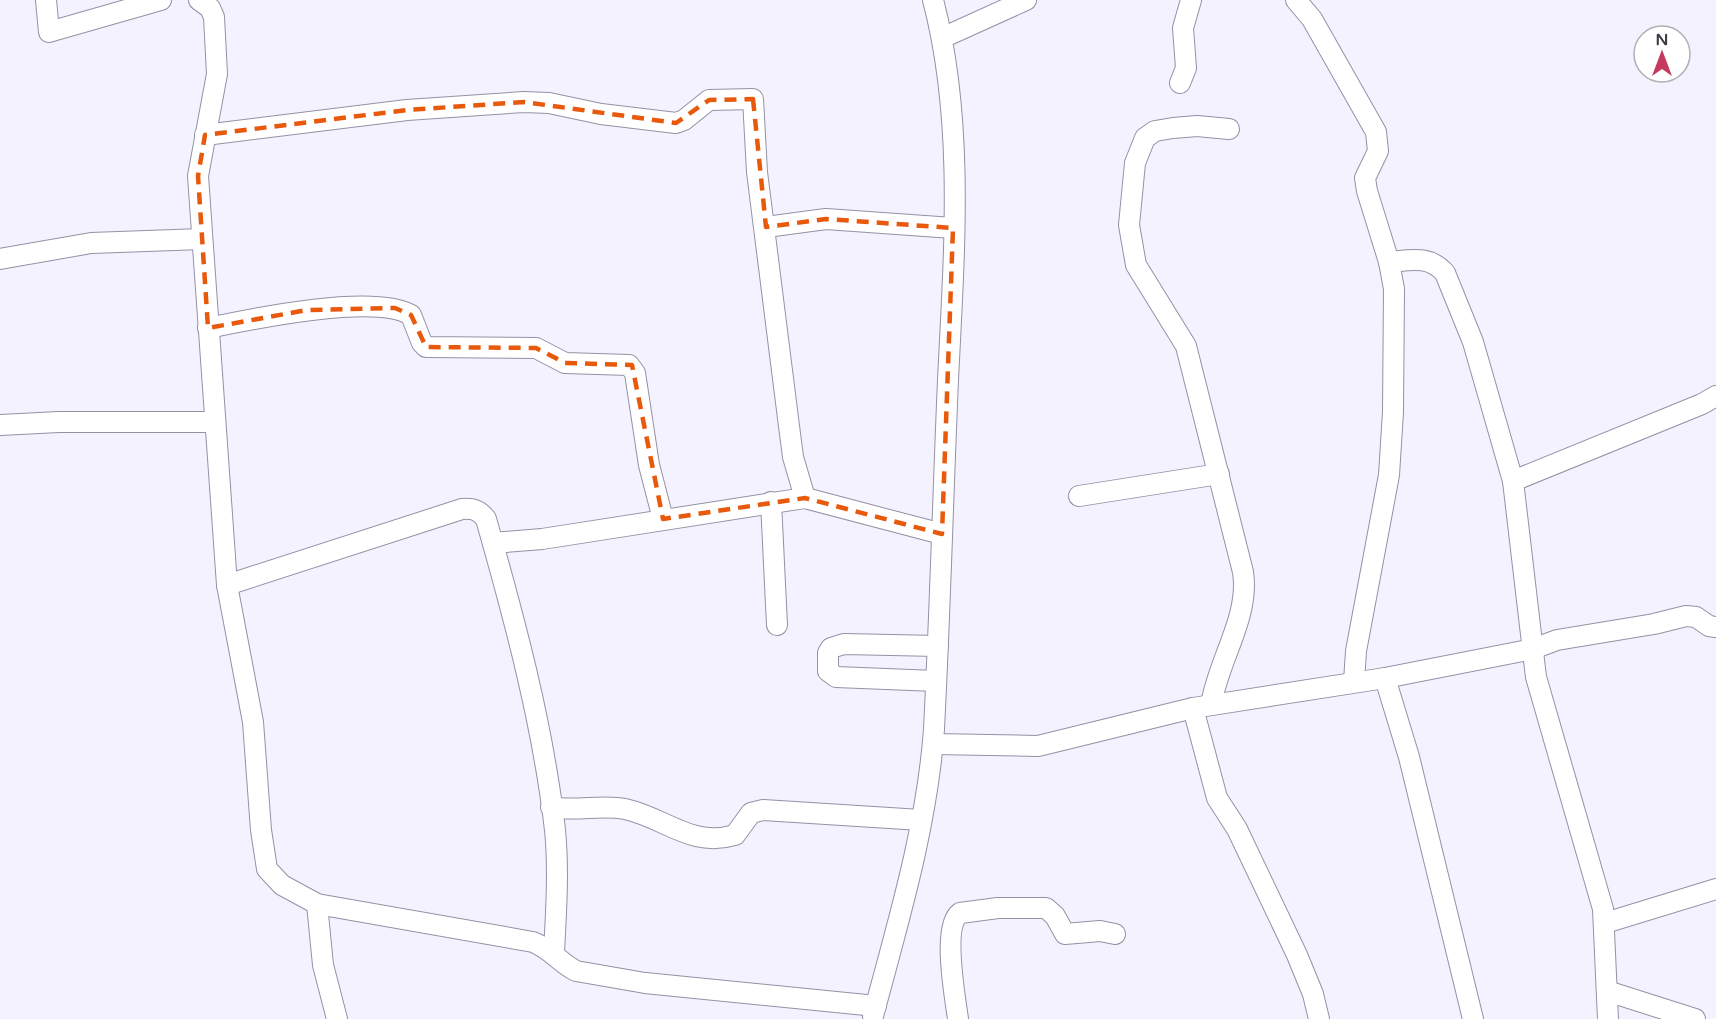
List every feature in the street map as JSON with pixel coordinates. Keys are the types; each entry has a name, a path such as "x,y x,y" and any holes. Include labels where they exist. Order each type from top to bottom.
{"street":[{"path":"46,0 49,32 160,0"},
{"path":"199,0 210,8 214,17 217,74 198,176 227,585 253,722 263,856 273,877 317,904 533,942 554,953 567,967 576,971 645,984 874,1012 910,874 933,744 953,228 950,116 942,38 933,0"},
{"path":"942,38 1026,0"},
{"path":"1180,83 1186,68 1183,20 1191,0"},
{"path":"1296,0 1312,19 1376,132 1378,152 1368,170 1366,191 1389,262 1395,305 1389,475 1356,651 1354,682"},
{"path":"205,135 407,110 524,102 549,103 622,117 676,123 684,120 709,100 753,99 757,172 766,227 793,457 805,498"},
{"path":"1229,129 1197,126 1173,128 1155,131 1146,138 1135,163 1129,225 1136,265 1186,346 1245,588 1244,601 1214,685 1202,706 1217,798 1237,829 1297,954 1313,994 1319,1019"},
{"path":"766,227 826,219 953,228"},
{"path":"0,259 91,243 202,239"},
{"path":"1389,262 1426,260 1433,262 1444,273 1475,349 1513,481 1541,697 1605,922 1608,1019"},
{"path":"208,328 307,310 395,308 411,315 422,343 426,347 536,348 565,363 629,365 635,373 649,465 663,519"},
{"path":"1513,481 1702,404 1716,396"},
{"path":"0,425 59,422 215,422"},
{"path":"1078,496 1219,474"},
{"path":"493,543 542,538 805,498 942,534"},
{"path":"771,502 777,626"},
{"path":"227,585 462,509 472,508 481,513 486,519 517,627 551,807 557,869 554,953"},
{"path":"933,744 1038,746 1202,706 1385,678 1533,649 1557,640 1654,624 1686,616 1696,617 1709,626 1716,627"},
{"path":"936,681 836,677 828,670 828,653 831,648 844,644 938,646"},
{"path":"1385,678 1412,769 1473,1019"},
{"path":"551,807 576,810 622,809 644,814 702,839 735,835 751,813 763,810 921,820"},
{"path":"1605,922 1716,889"},
{"path":"317,904 322,965 338,1019"},
{"path":"958,1019 951,943 952,923 960,913 998,908 1046,908 1065,934 1100,931 1115,934"},
{"path":"1608,991 1695,1019"}],"highlighted area":[{"path":"753,99 766,227 826,219 953,228 942,534 805,498 663,519 632,365 565,363 536,348 426,347 411,315 395,308 307,310 208,328 198,176 205,135 407,110 524,102 676,123 709,100"}]}
